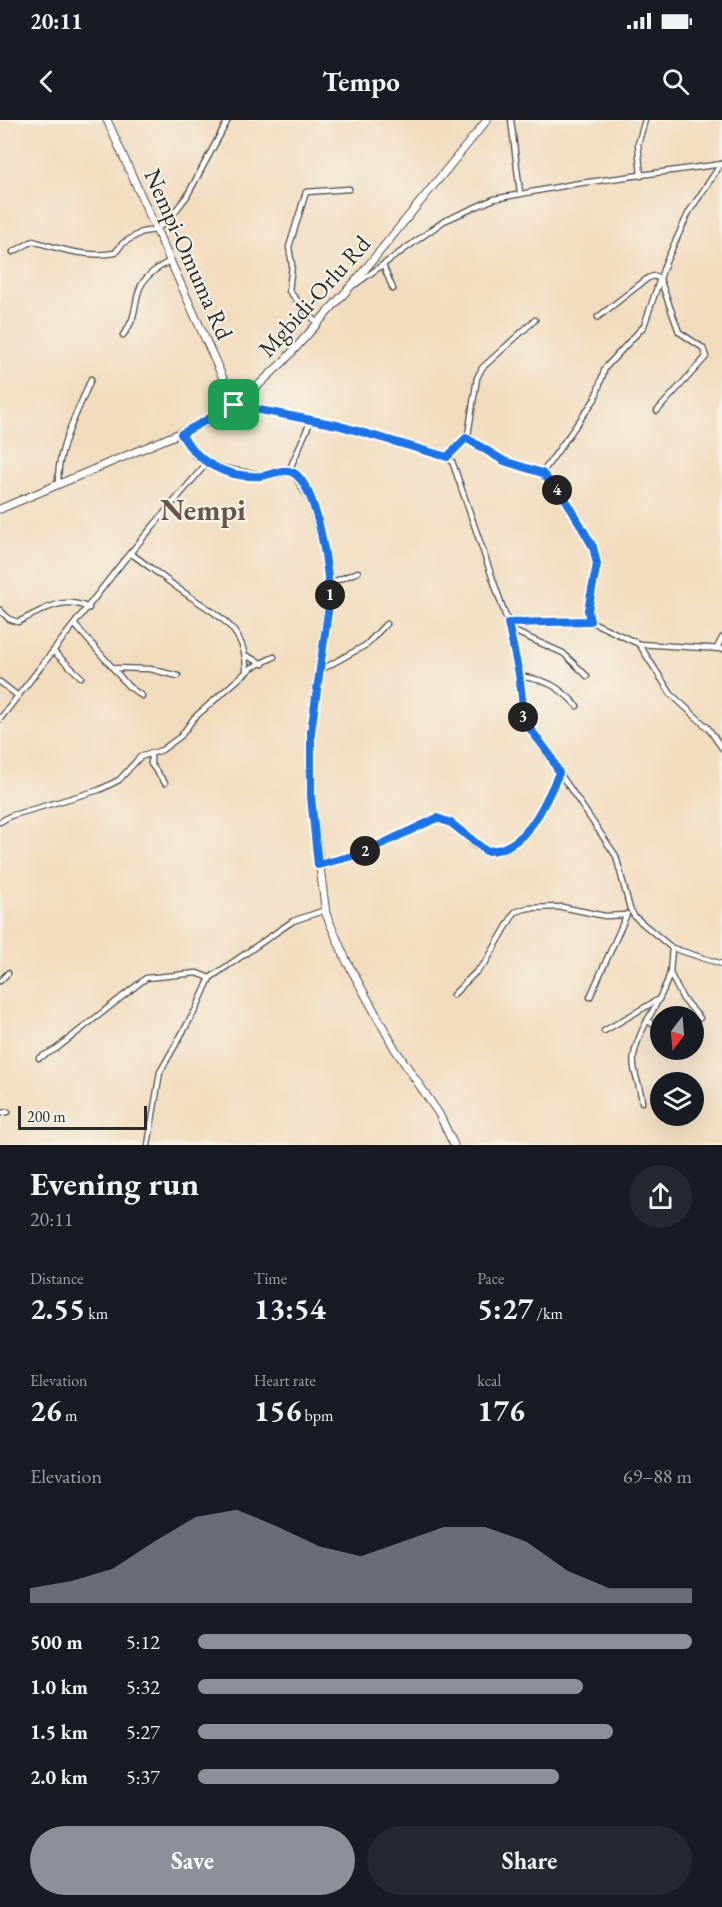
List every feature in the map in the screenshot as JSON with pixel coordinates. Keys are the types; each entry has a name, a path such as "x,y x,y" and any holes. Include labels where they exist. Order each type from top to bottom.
{"street":[{"name":"Nempi-Omuma Rd","path":"107,120 234,405"},
{"path":"13,252 33,241 100,256 116,253 123,243 142,232 156,230 187,196 228,120"},
{"name":"Mgbidi-Orlu Rd","path":"0,509 181,434 234,405 265,380 349,289 487,120"},
{"path":"510,120 520,192"},
{"path":"641,176 638,144 645,120"},
{"path":"349,289 444,221 494,199 520,192 722,164"},
{"path":"542,473 595,399 605,368 644,326 660,279 689,212 722,164"},
{"path":"317,323 289,291 292,265 289,247 306,192 349,189"},
{"path":"123,335 129,328 134,300 143,279 170,261"},
{"path":"383,265 393,289"},
{"path":"598,317 648,278 654,276 660,279 679,332 702,348 706,357 657,411"},
{"path":"447,457 466,438 472,423 477,378 482,368 535,320"},
{"path":"58,485 58,463 65,436 91,379"},
{"path":"234,405 311,420 447,457 452,461 508,626 519,676 525,722 550,755 559,773 616,856 630,909 643,925 672,948 722,964"},
{"path":"289,471 311,420"},
{"path":"181,434 196,456 206,464 261,476 289,471 295,474 312,503 326,551 330,583 311,755 311,797 325,909 346,960 395,1049 439,1114 454,1145"},
{"path":"466,438 504,461 542,473 566,500 593,547 597,564 588,610 590,621"},
{"path":"0,719 130,553 206,464"},
{"path":"130,553 214,611 241,640 247,656 246,673"},
{"path":"330,583 358,572"},
{"path":"0,610 9,619 18,622 59,602 76,602 89,608"},
{"path":"508,626 590,621 639,644 720,649 722,638"},
{"path":"319,671 366,645 386,624"},
{"path":"75,625 128,686 142,696"},
{"path":"508,626 563,653 587,676"},
{"path":"639,644 671,694 708,728 722,748"},
{"path":"54,652 81,677"},
{"path":"247,656 263,664"},
{"path":"0,822 119,780 140,757 162,750 181,736 194,718 246,673 274,657"},
{"path":"113,668 150,669 178,676"},
{"path":"519,676 546,680 567,695 577,706"},
{"path":"0,682 18,696"},
{"path":"151,753 151,764 165,783"},
{"path":"318,865 360,854 437,818 451,823 486,851 504,849 528,829 539,816 559,773"},
{"path":"453,995 486,962 515,912 528,908 562,907 605,916 627,915"},
{"path":"148,1145 159,1072 196,1009 210,978 293,921 325,909"},
{"path":"590,997 630,909"},
{"path":"642,1102 633,1057 647,1020 662,998 670,973 672,948"},
{"path":"0,981 8,973"},
{"path":"39,1058 56,1049 146,978 197,973 210,978"},
{"path":"670,973 683,999 689,1006"},
{"path":"604,1031 662,998"},
{"path":"0,1113 9,1112"}],"district":[{"name":"Nempi","path":"203,509"}],"route":[{"path":"234,405 337,425 447,457 466,438 504,461 542,473 566,500 593,547 597,564 588,610 590,621 545,624 508,623 519,674 525,722 550,755 559,773 539,816 528,829 504,849 486,851 476,846 451,823 437,818 360,854 318,865 311,797 311,732 329,605 330,589 326,551 312,503 295,474 289,471 261,476 222,470 206,464 188,446 181,434 234,405"}]}
